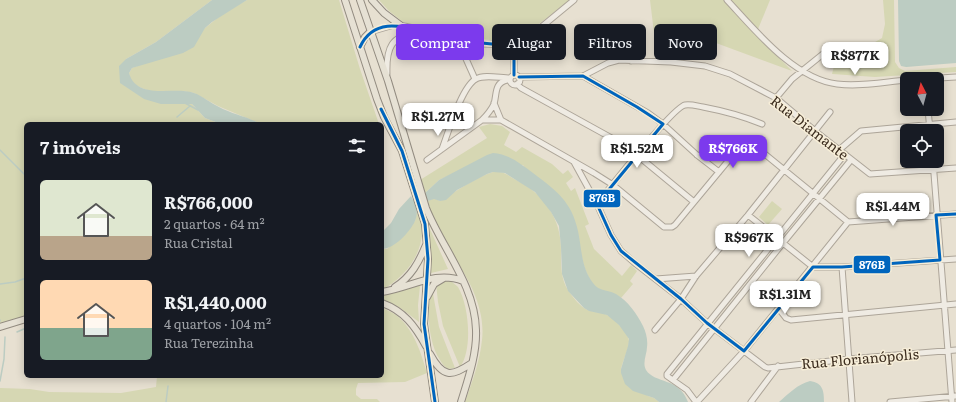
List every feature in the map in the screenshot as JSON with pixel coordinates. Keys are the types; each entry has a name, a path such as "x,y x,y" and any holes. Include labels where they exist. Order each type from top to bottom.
{"main road":[{"path":"345,0 381,109 402,151 424,209 463,281 471,300 475,319 476,345 461,402"},
{"path":"360,0 388,81 416,186"},
{"path":"372,0 384,13 399,24"},
{"path":"360,47 365,37 370,32"},
{"path":"424,209 427,242 427,280 424,324 435,402"},
{"path":"385,292 400,284 414,269 420,260 427,242"},
{"path":"385,292 433,278 447,276 463,281"},
{"path":"425,301 434,284 447,276"},
{"path":"384,304 396,309 408,318 418,331 437,367 446,372 457,372 472,363"},
{"path":"0,327 24,320"}],"street":[{"path":"545,24 574,0"},
{"path":"727,0 766,41 802,72 818,79 836,84 900,81"},
{"path":"370,32 396,25"},
{"path":"388,81 387,60 389,47 396,40"},
{"path":"776,98 792,79 823,54"},
{"path":"442,150 466,89 475,79 466,60"},
{"path":"514,60 513,84 517,84 521,88 617,141 637,155 694,202"},
{"name":"Rua Diamante","path":"475,79 488,77 584,76 608,63 619,60 671,62 705,66 730,74 776,98 866,172 875,174 934,170"},
{"path":"584,76 663,124 697,155 719,172"},
{"path":"944,77 956,76"},
{"path":"488,77 497,87"},
{"path":"427,160 482,120 494,103 497,87 502,81 513,77 520,80 517,84"},
{"path":"494,103 501,120"},
{"path":"597,204 663,124 678,108 684,105 725,111 762,124"},
{"path":"656,330 696,276 748,215 830,112"},
{"path":"482,120 501,120 574,162 613,185 664,227 672,227 675,225 733,155"},
{"path":"938,124 956,122"},
{"path":"839,150 861,131 900,128"},
{"path":"449,131 456,139"},
{"path":"697,155 733,155 755,148 761,151 848,222 956,214"},
{"path":"844,154 707,323 667,374 667,376 687,390 697,402 744,351 848,222"},
{"path":"674,380 819,198 852,160"},
{"path":"574,162 618,247 636,264 681,298 707,323 744,351"},
{"path":"890,402 953,398 936,215 934,170 956,168"},
{"path":"748,215 813,267 842,267 956,259"},
{"path":"842,267 852,402"},
{"path":"656,279 696,276"},
{"path":"779,309 786,318 791,320 956,304"},
{"name":"Rua Florianópolis","path":"744,351 768,368 848,359 956,350"},
{"path":"751,402 778,366"}],"green space":[{"path":"0,0 212,0 156,42 126,59 121,83 192,104 205,118 216,122 24,122 24,318 0,325"},
{"path":"247,0 339,0 378,122 256,122 218,106 194,93 182,91 149,91 137,86 131,81 129,73 132,68 148,62 205,28 225,12"},
{"path":"379,0 570,0 539,24 492,24 492,40 484,39 484,24 410,24 403,22 389,11"},
{"path":"650,0 770,0 756,34 792,71 717,43 717,24 654,24 654,33"},
{"path":"883,0 894,0 895,62 899,68 905,71 956,67 956,72 900,72 900,75 875,77 832,74 834,66 882,38 885,24"},
{"path":"490,124 502,126 510,132 504,145 516,152 522,147 552,164 563,174 568,170 573,177 566,183 571,191 575,188 589,224 585,226 594,249 622,276 631,265 637,271 630,281 633,284 621,298 615,294 597,288 591,281 584,267 582,258 523,165 452,174 439,180 424,194 420,180 487,138 479,127"},
{"path":"493,172 504,173 527,186 543,200 558,228 561,249 562,275 565,285 577,302 584,308 607,315 614,319 621,327 627,335 629,342 621,369 648,396 659,402 465,402 481,348 482,324 479,309 468,280 436,225 428,201 434,198 440,201 472,181"},
{"path":"772,201 782,209 768,225 759,217"},
{"path":"417,208 422,226 422,236 416,255 405,271 384,289 384,249 387,249 415,221"},
{"path":"429,227 448,269 431,273"},
{"path":"437,281 451,281 458,287 465,305 468,339 467,350 460,367 443,326 438,302"},
{"path":"418,285 420,286 418,305 419,322 399,307 384,301 384,295"},
{"path":"432,288 439,327 455,368 448,369 444,365 436,353 433,344 429,325 429,305"},
{"path":"384,309 396,315 408,327 416,342 427,373 405,382 358,383 356,395 361,399 377,399 380,402 0,402 0,388 30,389 49,392 121,393 156,387 157,378 384,378"}],"shaded area":[{"path":"212,0 247,0 205,28 194,47 183,53 132,68 129,73 133,82 140,87 157,91 186,91 194,93 224,109 257,122 216,122 205,118 192,104 161,104 144,99 120,83 119,66 126,59 156,42"},
{"path":"898,0 956,0 956,63 906,67 901,66 899,61"},
{"path":"493,153 510,157 519,163 549,185 567,204 575,221 582,258 589,277 595,286 613,292 624,300 635,312 646,333 646,370 655,377 679,388 688,402 659,402 654,398 633,391 625,384 621,369 629,339 619,325 607,315 589,311 584,308 568,291 562,274 559,226 551,212 535,192 505,173 493,172 457,190 446,200 440,201 434,199 428,201 424,194 439,180"},
{"path":"411,196 413,200 415,200 417,210 416,218 406,235 392,246 384,249 384,230 391,223 399,209"},
{"path":"810,381 818,384 822,388 824,402 779,402 797,387"}],"waterway":[{"path":"183,102 198,110"},
{"path":"177,117 190,106"},
{"path":"0,150 24,174"},
{"path":"0,284 15,282 24,279"},
{"path":"17,332 24,329"},
{"path":"0,381 4,359 5,337"},
{"path":"166,402 168,386"}],"transit line":[{"name":"876B","path":"360,47 365,38 372,32 379,28 388,26 405,27 473,42 514,45 514,75"},
{"name":"876B","path":"519,77 583,76 637,107 663,124 597,204 611,235 621,251 681,299 707,323 744,351 813,267 842,267 940,260 936,215 956,214"},
{"name":"876B","path":"381,109 402,151 425,224 428,259 424,324 435,402"}]}
